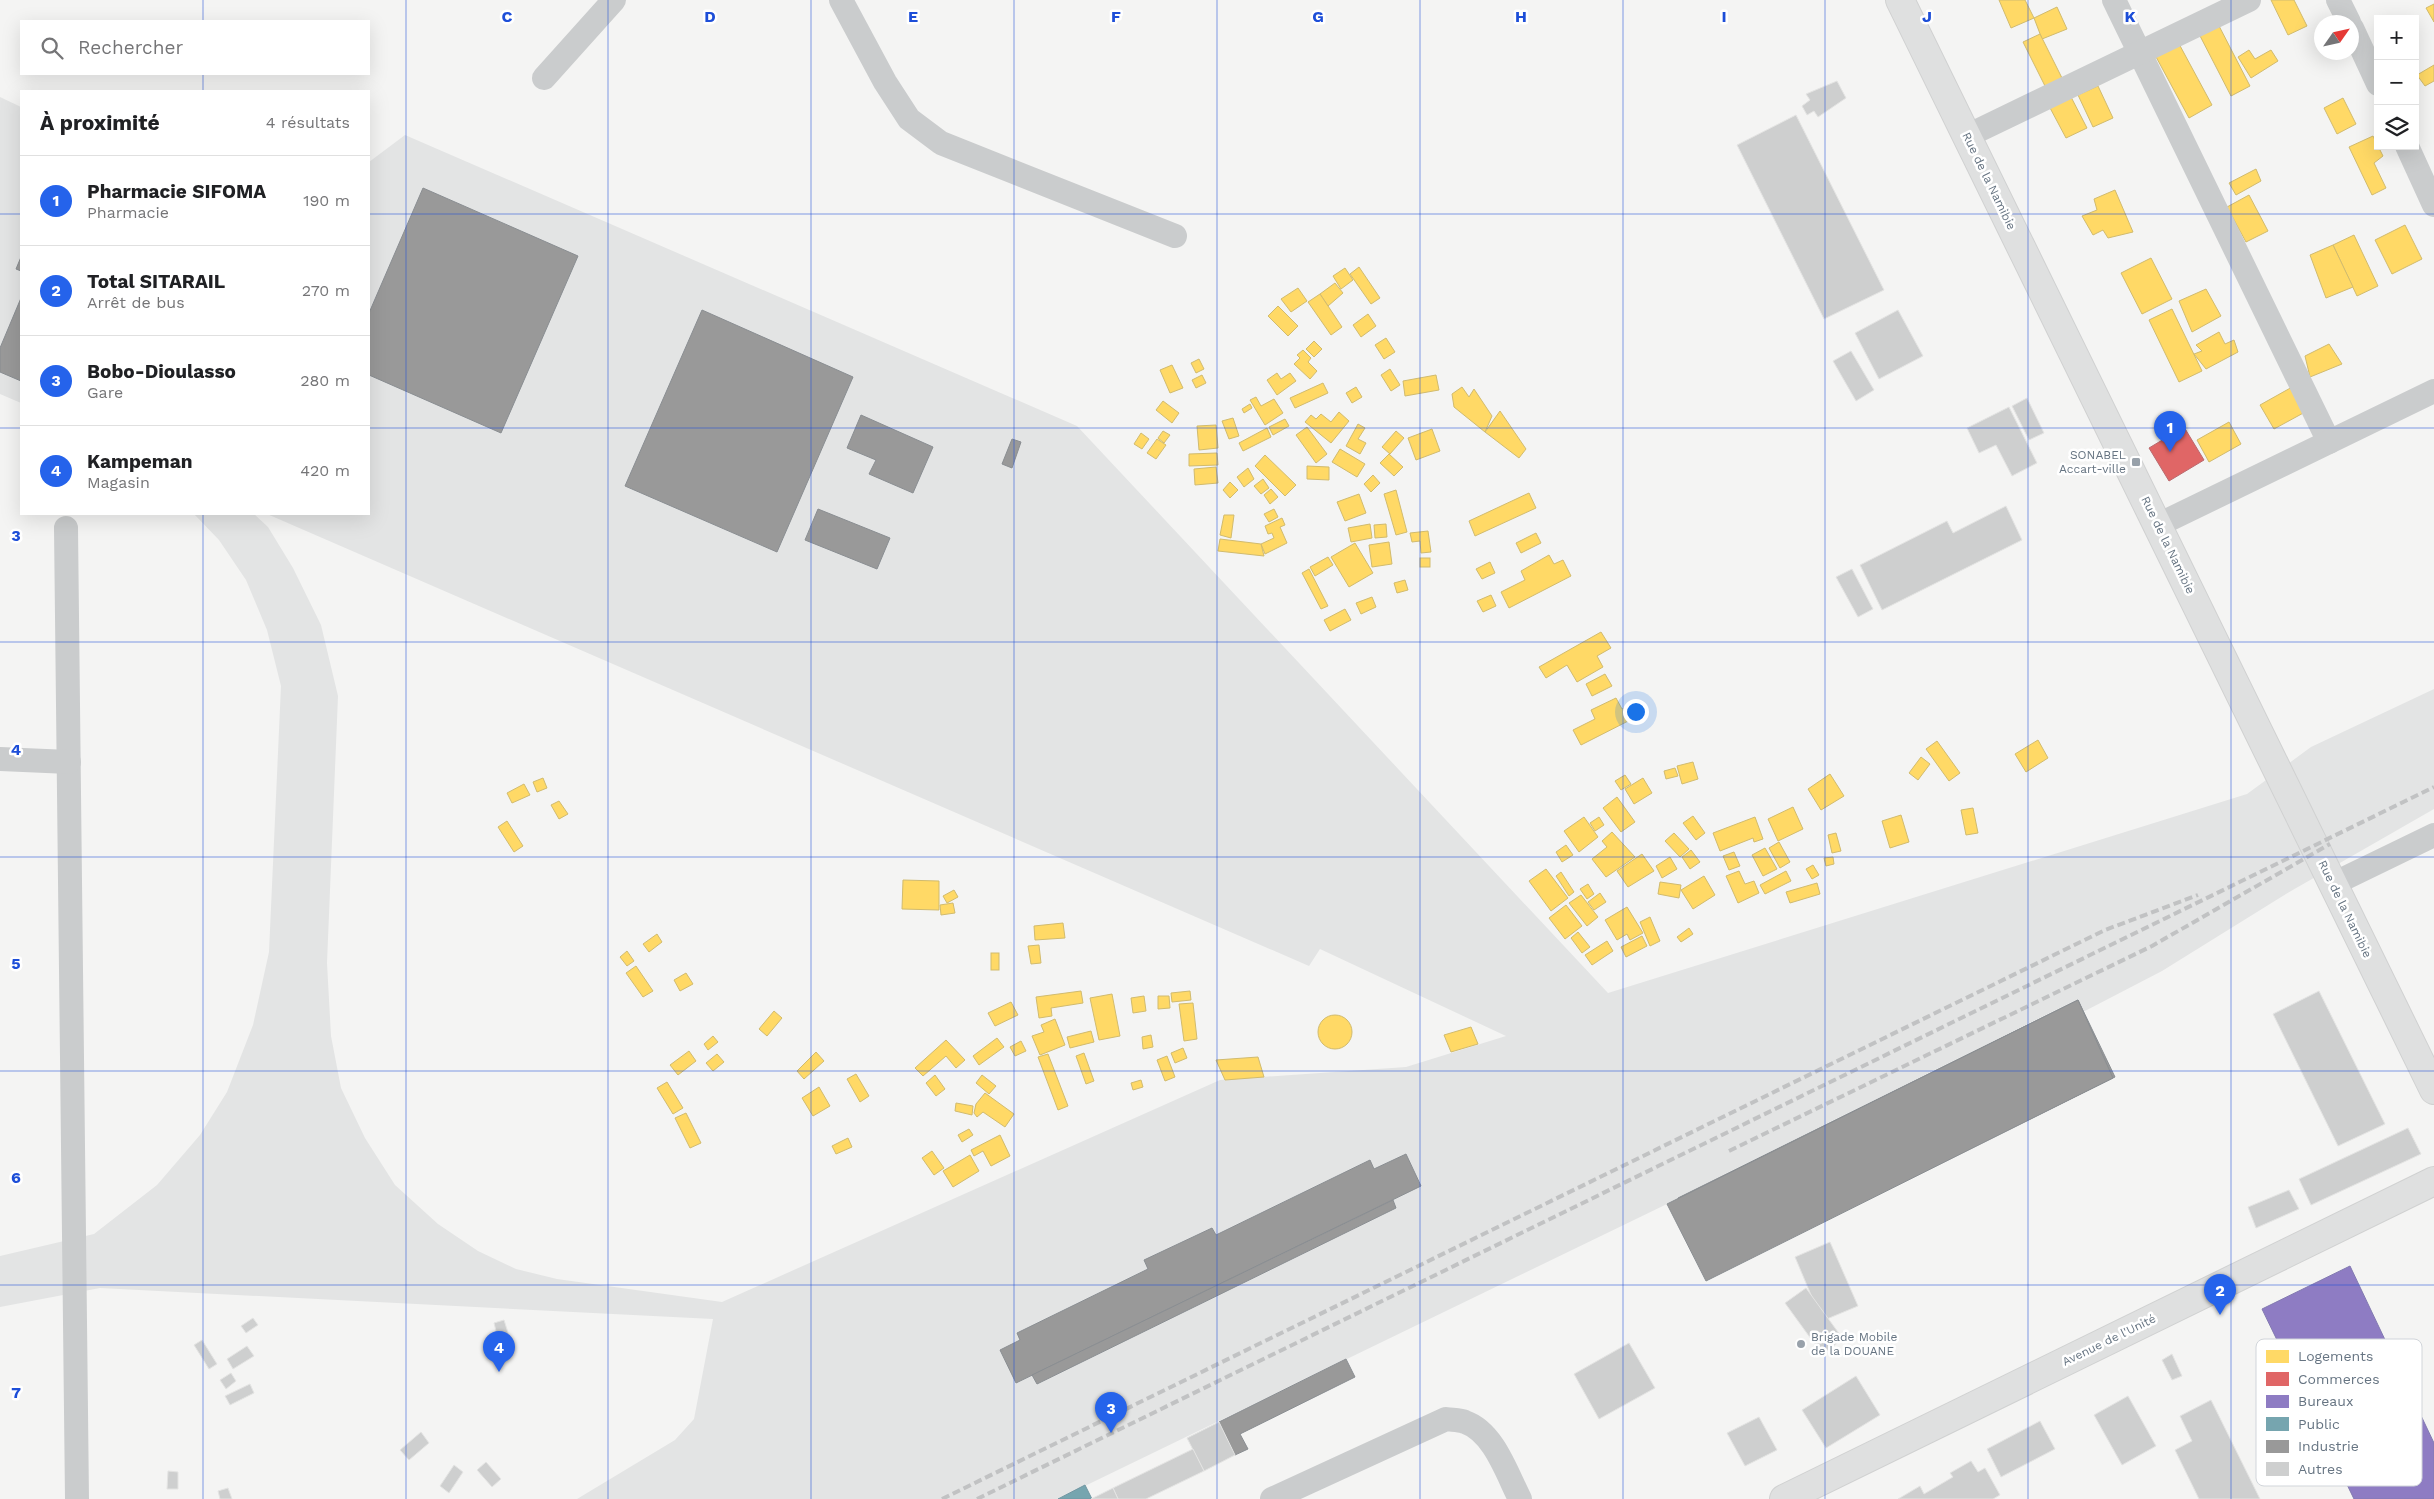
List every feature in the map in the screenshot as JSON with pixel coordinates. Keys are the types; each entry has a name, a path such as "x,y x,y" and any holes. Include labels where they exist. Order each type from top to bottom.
{"street":[{"path":"544,78 614,0"},
{"path":"841,0 885,82 909,119 941,143 1175,236"},
{"name":"Rue de la Namibie","path":"1900,0 2434,1090"},
{"path":"2114,0 2329,442"},
{"path":"1967,136 2249,0"},
{"path":"2338,0 2346,15"},
{"path":"2359,43 2374,75"},
{"path":"2409,150 2434,205"},
{"path":"2158,525 2434,391"},
{"path":"66,528 77,1499"},
{"path":"0,759 69,762"},
{"path":"2333,884 2434,834"},
{"name":"Avenue de l'Unité","path":"1784,1499 2434,1181"},
{"path":"1272,1499 1446,1419 1466,1422 1485,1436 1498,1456 1520,1499"}],"shaded area":[{"path":"0,97 20,107 20,403 0,394"},
{"path":"405,135 1077,426 1608,993 2247,794 2311,747 2434,689 2434,809 2291,891 2162,971 2083,1012 2078,1001 1667,1204 1058,1499 577,1499 675,1440 694,1419 713,1319 100,1288 0,1307 0,1256 94,1234 157,1185 200,1135 227,1092 253,1025 269,952 281,686 267,630 246,580 219,540 195,515 255,515 268,527 293,568 321,625 338,696 327,963 331,1036 341,1088 365,1138 395,1185 438,1224 478,1251 516,1269 557,1279 722,1302 1220,1080 1406,1067 1506,1036 1320,949 1309,966 269,515 370,515 370,161"}],"building: Logements":[{"path":"1999,0 2025,0 2034,18 2011,28"},
{"path":"2271,0 2294,0 2307,26 2288,35"},
{"path":"2434,4 2434,22 2426,8"},
{"path":"2057,7 2067,29 2042,39 2034,18"},
{"path":"2217,22 2250,86 2231,96 2198,32"},
{"path":"2040,34 2063,80 2046,88 2023,42"},
{"path":"2178,42 2212,105 2189,118 2155,55"},
{"path":"2249,50 2255,59 2271,50 2278,61 2251,78 2238,57"},
{"path":"2434,65 2434,81 2425,86 2419,78 2419,74"},
{"path":"2098,86 2113,118 2093,127 2078,95"},
{"path":"2070,95 2087,128 2066,138 2049,106"},
{"path":"2343,98 2356,124 2337,134 2324,108"},
{"path":"2373,136 2374,150 2380,150 2383,156 2374,163 2386,188 2372,195 2349,147"},
{"path":"2256,169 2261,181 2236,195 2229,183"},
{"path":"2115,190 2133,232 2108,238 2103,230 2093,235 2082,216 2097,210 2094,199"},
{"path":"2249,195 2268,231 2246,242 2227,207"},
{"path":"2405,225 2422,259 2392,274 2375,240"},
{"path":"2354,235 2378,286 2357,296 2333,245"},
{"path":"2333,245 2353,287 2326,298 2310,255"},
{"path":"2151,258 2172,299 2142,314 2121,273"},
{"path":"1359,267 1380,298 1371,304 1350,274"},
{"path":"1345,268 1353,280 1341,289 1333,276"},
{"path":"1335,283 1343,293 1328,306 1320,294"},
{"path":"1298,288 1307,301 1291,312 1281,299"},
{"path":"2206,289 2221,316 2192,332 2179,301"},
{"path":"1320,294 1342,327 1331,335 1308,302"},
{"path":"1278,306 1298,326 1288,336 1268,316"},
{"path":"2172,309 2202,371 2179,382 2149,320"},
{"path":"1368,314 1376,326 1361,337 1353,325"},
{"path":"2219,332 2225,344 2234,340 2238,352 2206,369 2194,354 2202,351 2196,345"},
{"path":"1386,338 1395,352 1384,359 1375,345"},
{"path":"1314,341 1322,349 1314,357 1306,349"},
{"path":"2329,344 2342,364 2310,377 2305,356"},
{"path":"1303,350 1311,358 1308,362 1317,371 1310,379 1294,364 1300,358 1297,355"},
{"path":"1199,359 1204,369 1196,373 1191,363"},
{"path":"1172,365 1183,388 1170,393 1160,370"},
{"path":"1390,369 1400,385 1391,391 1381,375"},
{"path":"1277,373 1281,379 1290,373 1296,381 1277,395 1267,380"},
{"path":"1202,375 1206,383 1196,388 1192,380"},
{"path":"1436,375 1439,390 1405,396 1403,381"},
{"path":"1323,383 1328,393 1295,408 1290,398"},
{"path":"2294,386 2307,411 2274,429 2260,405"},
{"path":"1356,387 1362,397 1352,403 1346,393"},
{"path":"1462,387 1469,397 1474,389 1492,416 1485,432 1454,407 1452,394"},
{"path":"1256,397 1261,406 1274,399 1283,413 1265,425 1250,400"},
{"path":"1163,401 1179,413 1172,423 1156,410"},
{"path":"1250,404 1252,408 1244,413 1242,409"},
{"path":"1500,411 1526,449 1519,458 1485,432"},
{"path":"1339,412 1349,421 1331,443 1305,422 1311,415 1316,419 1321,414 1331,422"},
{"path":"1233,418 1239,436 1229,439 1222,421"},
{"path":"1285,419 1289,426 1273,435 1269,427"},
{"path":"2229,422 2241,444 2209,462 2197,440"},
{"path":"1358,424 1365,428 1358,439 1366,443 1360,454 1346,446"},
{"path":"1216,425 1218,448 1199,450 1197,426"},
{"path":"1307,427 1327,454 1316,463 1296,435"},
{"path":"1267,428 1271,437 1243,451 1239,443"},
{"path":"1432,429 1440,451 1416,460 1408,438"},
{"path":"1163,431 1170,435 1164,443 1158,438"},
{"path":"1396,431 1404,438 1390,454 1382,447"},
{"path":"1141,433 1149,439 1142,449 1134,444"},
{"path":"1157,439 1166,445 1156,459 1147,453"},
{"path":"1340,449 1365,464 1357,477 1332,462"},
{"path":"1217,453 1218,465 1189,466 1189,454"},
{"path":"1389,454 1403,467 1394,476 1380,463"},
{"path":"1265,455 1296,485 1285,496 1255,466"},
{"path":"1307,466 1329,467 1329,480 1307,479"},
{"path":"1216,467 1218,483 1195,485 1194,469"},
{"path":"1248,468 1254,479 1244,487 1237,477"},
{"path":"1373,475 1380,483 1371,492 1364,484"},
{"path":"1263,479 1269,488 1261,494 1254,486"},
{"path":"1230,482 1238,490 1230,498 1223,490"},
{"path":"1271,489 1278,497 1270,504 1264,495"},
{"path":"1396,490 1407,532 1396,535 1384,494"},
{"path":"1529,493 1536,508 1475,536 1469,521"},
{"path":"1359,494 1366,513 1345,521 1337,502"},
{"path":"1274,509 1278,517 1269,522 1264,514"},
{"path":"1224,515 1234,515 1231,538 1220,535"},
{"path":"1282,518 1285,525 1280,527 1287,543 1265,554 1261,544 1274,538 1272,533 1268,534 1265,526"},
{"path":"1370,524 1372,538 1351,542 1348,528"},
{"path":"1386,524 1387,537 1375,538 1374,525"},
{"path":"1428,531 1431,552 1421,553 1420,541 1412,542 1410,533"},
{"path":"1536,533 1541,543 1521,553 1516,543"},
{"path":"1220,539 1261,544 1264,556 1218,551"},
{"path":"1389,542 1392,564 1372,567 1369,545"},
{"path":"1355,543 1373,573 1349,587 1331,557"},
{"path":"1549,555 1554,564 1563,560 1571,576 1509,608 1501,592 1525,580 1521,571"},
{"path":"1328,557 1333,565 1315,576 1310,567"},
{"path":"1420,558 1430,558 1430,567 1420,567"},
{"path":"1490,562 1495,573 1482,579 1476,569"},
{"path":"1309,569 1328,606 1321,609 1302,573"},
{"path":"1405,580 1408,590 1397,593 1394,583"},
{"path":"1491,595 1496,606 1483,612 1477,601"},
{"path":"1372,597 1376,607 1361,614 1356,603"},
{"path":"1345,609 1351,620 1330,631 1324,620"},
{"path":"1601,632 1611,648 1597,656 1603,667 1577,682 1567,665 1546,678 1539,667"},
{"path":"1605,674 1612,686 1592,696 1586,684"},
{"path":"1616,698 1622,709 1634,703 1640,715 1581,745 1573,730 1595,719 1591,710"},
{"path":"2038,740 2048,758 2026,772 2015,754"},
{"path":"1937,741 1960,773 1949,781 1926,749"},
{"path":"1921,757 1930,764 1918,780 1909,773"},
{"path":"1693,762 1698,779 1682,784 1677,766"},
{"path":"1675,768 1678,776 1666,779 1664,771"},
{"path":"1830,774 1844,796 1821,810 1808,789"},
{"path":"1625,775 1631,784 1621,790 1615,781"},
{"path":"543,778 547,788 537,792 533,782"},
{"path":"1643,778 1652,793 1634,804 1625,789"},
{"path":"524,784 530,795 512,803 507,793"},
{"path":"1617,797 1635,822 1621,832 1603,808"},
{"path":"559,801 568,814 559,819 551,805"},
{"path":"1793,807 1803,829 1778,841 1768,819"},
{"path":"1973,808 1978,833 1966,835 1961,810"},
{"path":"1901,815 1909,842 1890,848 1882,821"},
{"path":"1693,816 1705,833 1696,840 1683,823"},
{"path":"1584,817 1598,837 1579,852 1564,831"},
{"path":"1599,817 1604,825 1595,831 1590,823"},
{"path":"1755,817 1763,839 1754,842 1753,838 1720,851 1713,833"},
{"path":"507,821 523,846 514,852 498,827"},
{"path":"1612,832 1635,857 1606,877 1592,859 1607,847 1602,841"},
{"path":"1674,833 1689,849 1680,857 1665,841"},
{"path":"1836,833 1841,851 1832,853 1828,835"},
{"path":"1779,842 1790,862 1780,868 1769,848"},
{"path":"1566,845 1573,855 1562,862 1556,852"},
{"path":"1765,848 1777,869 1763,876 1752,855"},
{"path":"1691,850 1700,862 1690,869 1682,857"},
{"path":"1734,852 1740,866 1729,870 1723,856"},
{"path":"1642,854 1654,871 1628,887 1617,871"},
{"path":"1670,857 1677,869 1662,878 1656,866"},
{"path":"1833,857 1834,864 1826,866 1824,858"},
{"path":"1813,865 1819,875 1812,879 1806,869"},
{"path":"1546,869 1568,898 1551,911 1529,881"},
{"path":"1739,871 1745,884 1754,881 1759,893 1738,903 1726,876"},
{"path":"1786,871 1791,881 1765,894 1760,885"},
{"path":"1561,872 1574,892 1569,896 1556,876"},
{"path":"1704,876 1715,895 1693,909 1681,890"},
{"path":"903,880 939,881 939,910 902,909"},
{"path":"1660,882 1681,885 1679,898 1658,894"},
{"path":"1817,883 1820,894 1790,903 1786,892"},
{"path":"1588,884 1594,894 1587,899 1580,889"},
{"path":"954,890 958,897 947,903 943,896"},
{"path":"1600,893 1606,902 1594,910 1588,902"},
{"path":"1581,895 1598,917 1587,926 1569,903"},
{"path":"953,903 955,913 941,915 940,905"},
{"path":"1566,905 1582,926 1565,939 1549,918"},
{"path":"1627,907 1643,933 1630,940 1627,934 1617,940 1605,920"},
{"path":"1650,917 1660,941 1650,946 1640,922"},
{"path":"1063,923 1065,938 1035,940 1034,926"},
{"path":"1689,928 1693,934 1681,942 1677,937"},
{"path":"1578,932 1590,947 1582,953 1571,938"},
{"path":"657,934 662,942 649,952 643,944"},
{"path":"1642,936 1647,946 1626,957 1621,947"},
{"path":"1607,941 1613,951 1592,965 1585,955"},
{"path":"1039,945 1041,963 1031,964 1028,946"},
{"path":"627,951 634,961 627,966 620,957"},
{"path":"991,953 999,953 999,970 991,970"},
{"path":"636,966 653,991 643,997 626,973"},
{"path":"686,973 693,984 680,991 674,980"},
{"path":"1081,991 1083,1003 1051,1008 1052,1016 1039,1018 1036,997"},
{"path":"1190,991 1191,1000 1172,1002 1171,993"},
{"path":"1112,994 1120,1036 1099,1040 1090,998"},
{"path":"1144,996 1146,1011 1133,1013 1131,998"},
{"path":"1158,996 1169,996 1170,1008 1158,1009"},
{"path":"1011,1002 1018,1015 995,1026 988,1013"},
{"path":"1193,1003 1197,1039 1184,1041 1179,1004"},
{"path":"774,1011 782,1018 767,1036 759,1029"},
{"path":"1335,1015 1347,1020 1352,1032 1347,1044 1335,1049 1323,1044 1318,1032 1323,1020"},
{"path":"1055,1019 1065,1045 1040,1055 1032,1036 1044,1032 1041,1025"},
{"path":"1471,1027 1478,1044 1451,1052 1444,1035"},
{"path":"1091,1031 1094,1042 1070,1048 1067,1037"},
{"path":"1151,1035 1153,1047 1143,1049 1142,1037"},
{"path":"713,1036 718,1042 708,1050 704,1044"},
{"path":"997,1038 1004,1047 979,1065 973,1056"},
{"path":"946,1040 965,1060 956,1068 946,1056 923,1076 915,1068"},
{"path":"1021,1041 1026,1051 1015,1056 1010,1047"},
{"path":"1183,1048 1187,1058 1175,1063 1171,1053"},
{"path":"689,1051 696,1061 678,1075 670,1065"},
{"path":"816,1052 824,1061 804,1079 797,1071"},
{"path":"1084,1053 1094,1081 1086,1084 1076,1056"},
{"path":"717,1054 724,1062 713,1071 706,1063"},
{"path":"1048,1054 1068,1106 1058,1110 1038,1057"},
{"path":"1167,1056 1175,1077 1165,1081 1157,1060"},
{"path":"1258,1057 1264,1077 1225,1080 1216,1060"},
{"path":"856,1074 869,1096 860,1102 847,1079"},
{"path":"935,1075 945,1089 936,1096 926,1083"},
{"path":"982,1075 996,1086 989,1094 976,1083"},
{"path":"1141,1080 1143,1087 1133,1090 1131,1083"},
{"path":"667,1082 683,1108 673,1114 657,1088"},
{"path":"819,1087 830,1106 813,1116 802,1098"},
{"path":"985,1093 1014,1114 1005,1127 983,1112 977,1117 974,1113 976,1104"},
{"path":"956,1103 973,1106 972,1115 955,1111"},
{"path":"686,1113 701,1143 690,1148 675,1118"},
{"path":"969,1129 973,1135 962,1142 958,1135"},
{"path":"1000,1135 1010,1156 991,1166 983,1151 974,1156 971,1150"},
{"path":"848,1138 852,1147 836,1154 832,1146"},
{"path":"932,1151 944,1168 934,1175 922,1158"},
{"path":"970,1155 979,1171 953,1187 943,1171"}],"building: Commerces":[{"path":"2184,427 2204,460 2169,481 2149,448"}],"building: Bureaux":[{"path":"2350,1266 2385,1339 2277,1339 2262,1309"},
{"path":"2422,1418 2434,1443 2434,1499 2354,1499 2348,1486 2422,1486"}],"building: Public":[{"path":"1085,1485 1092,1499 1058,1499"}],"building: Industrie":[{"path":"423,188 578,256 501,433 370,375 370,311"},
{"path":"20,259 20,271 16,269"},
{"path":"20,300 20,381 0,372 0,348"},
{"path":"702,310 853,377 777,552 625,486"},
{"path":"861,415 933,447 913,493 869,474 876,460 847,448"},
{"path":"1012,439 1021,442 1012,468 1002,464"},
{"path":"818,509 890,538 877,569 805,540"},
{"path":"2078,1000 2115,1077 1716,1274 1678,1198"},
{"path":"2078,1000 2113,1078 1706,1281 1667,1204"},
{"path":"1406,1154 1421,1186 1016,1383 1000,1350 1020,1340 1017,1333 1148,1269 1144,1260 1212,1228 1216,1235 1370,1160 1374,1169"},
{"path":"1393,1200 1396,1208 1037,1384 1032,1375"},
{"path":"1346,1359 1355,1377 1240,1434 1248,1449 1235,1455 1219,1422"}],"building: Autres":[{"path":"1837,81 1846,98 1818,117 1814,111 1807,115 1802,106 1810,100 1806,94"},
{"path":"1796,115 1884,290 1824,319 1737,145"},
{"path":"1898,310 1923,356 1879,379 1855,333"},
{"path":"1851,351 1874,390 1856,401 1833,361"},
{"path":"2027,398 2044,433 2029,440 2012,406"},
{"path":"2009,407 2037,463 2012,476 1996,445 1979,453 1967,428"},
{"path":"2006,506 2022,540 1882,610 1860,565 1947,521 1953,533"},
{"path":"1852,569 1873,609 1858,617 1836,577"},
{"path":"2319,991 2385,1124 2338,1146 2273,1014"},
{"path":"2408,1128 2421,1154 2311,1205 2299,1179"},
{"path":"2289,1190 2299,1209 2256,1228 2248,1207"},
{"path":"1830,1242 1858,1306 1822,1321 1795,1257"},
{"path":"1806,1288 1843,1339 1822,1354 1785,1303"},
{"path":"253,1318 258,1325 246,1333 241,1326"},
{"path":"504,1320 509,1336 498,1339 494,1323"},
{"path":"202,1340 217,1364 209,1369 194,1345"},
{"path":"1629,1343 1655,1388 1599,1419 1574,1374"},
{"path":"247,1346 254,1356 233,1369 227,1359"},
{"path":"2172,1354 2182,1376 2172,1380 2162,1360"},
{"path":"231,1373 236,1381 226,1389 220,1380"},
{"path":"1856,1376 1880,1415 1826,1448 1802,1410"},
{"path":"250,1384 254,1393 230,1405 225,1396"},
{"path":"2128,1396 2156,1446 2122,1465 2094,1415"},
{"path":"2211,1400 2260,1499 2199,1499 2175,1450 2192,1441 2180,1416"},
{"path":"1759,1417 1777,1450 1745,1466 1727,1433"},
{"path":"2040,1421 2055,1449 2001,1477 1987,1449"},
{"path":"1219,1422 1235,1455 1204,1471 1187,1438"},
{"path":"421,1432 429,1443 409,1460 400,1450"},
{"path":"1193,1449 1204,1471 1146,1499 1118,1499 1113,1488"},
{"path":"1971,1461 1978,1472 1985,1468 2000,1495 1993,1499 1898,1499 1920,1486 1924,1494 1953,1477 1950,1473"},
{"path":"486,1462 501,1479 492,1487 477,1470"},
{"path":"454,1465 463,1472 449,1493 440,1486"},
{"path":"168,1471 178,1472 178,1489 167,1489"},
{"path":"228,1488 232,1499 220,1499 218,1491"},
{"path":"1113,1488 1118,1499 1091,1499"}],"railway":[{"path":"977,1499 2434,787"},
{"path":"1729,1151 2152,946 2330,844"},
{"path":"942,1499 2105,930 2198,895"}],"place":[{"name":"Pharmacie SIFOMA","path":"2170,452"},
{"name":"SONABEL Accart-ville","path":"2136,462"},
{"name":"Total SITARAIL","path":"2220,1315"},
{"name":"Brigade Mobile de la DOUANE","path":"1801,1344"},
{"name":"Kampeman","path":"499,1372"},
{"name":"Bobo-Dioulasso","path":"1111,1433"}]}
